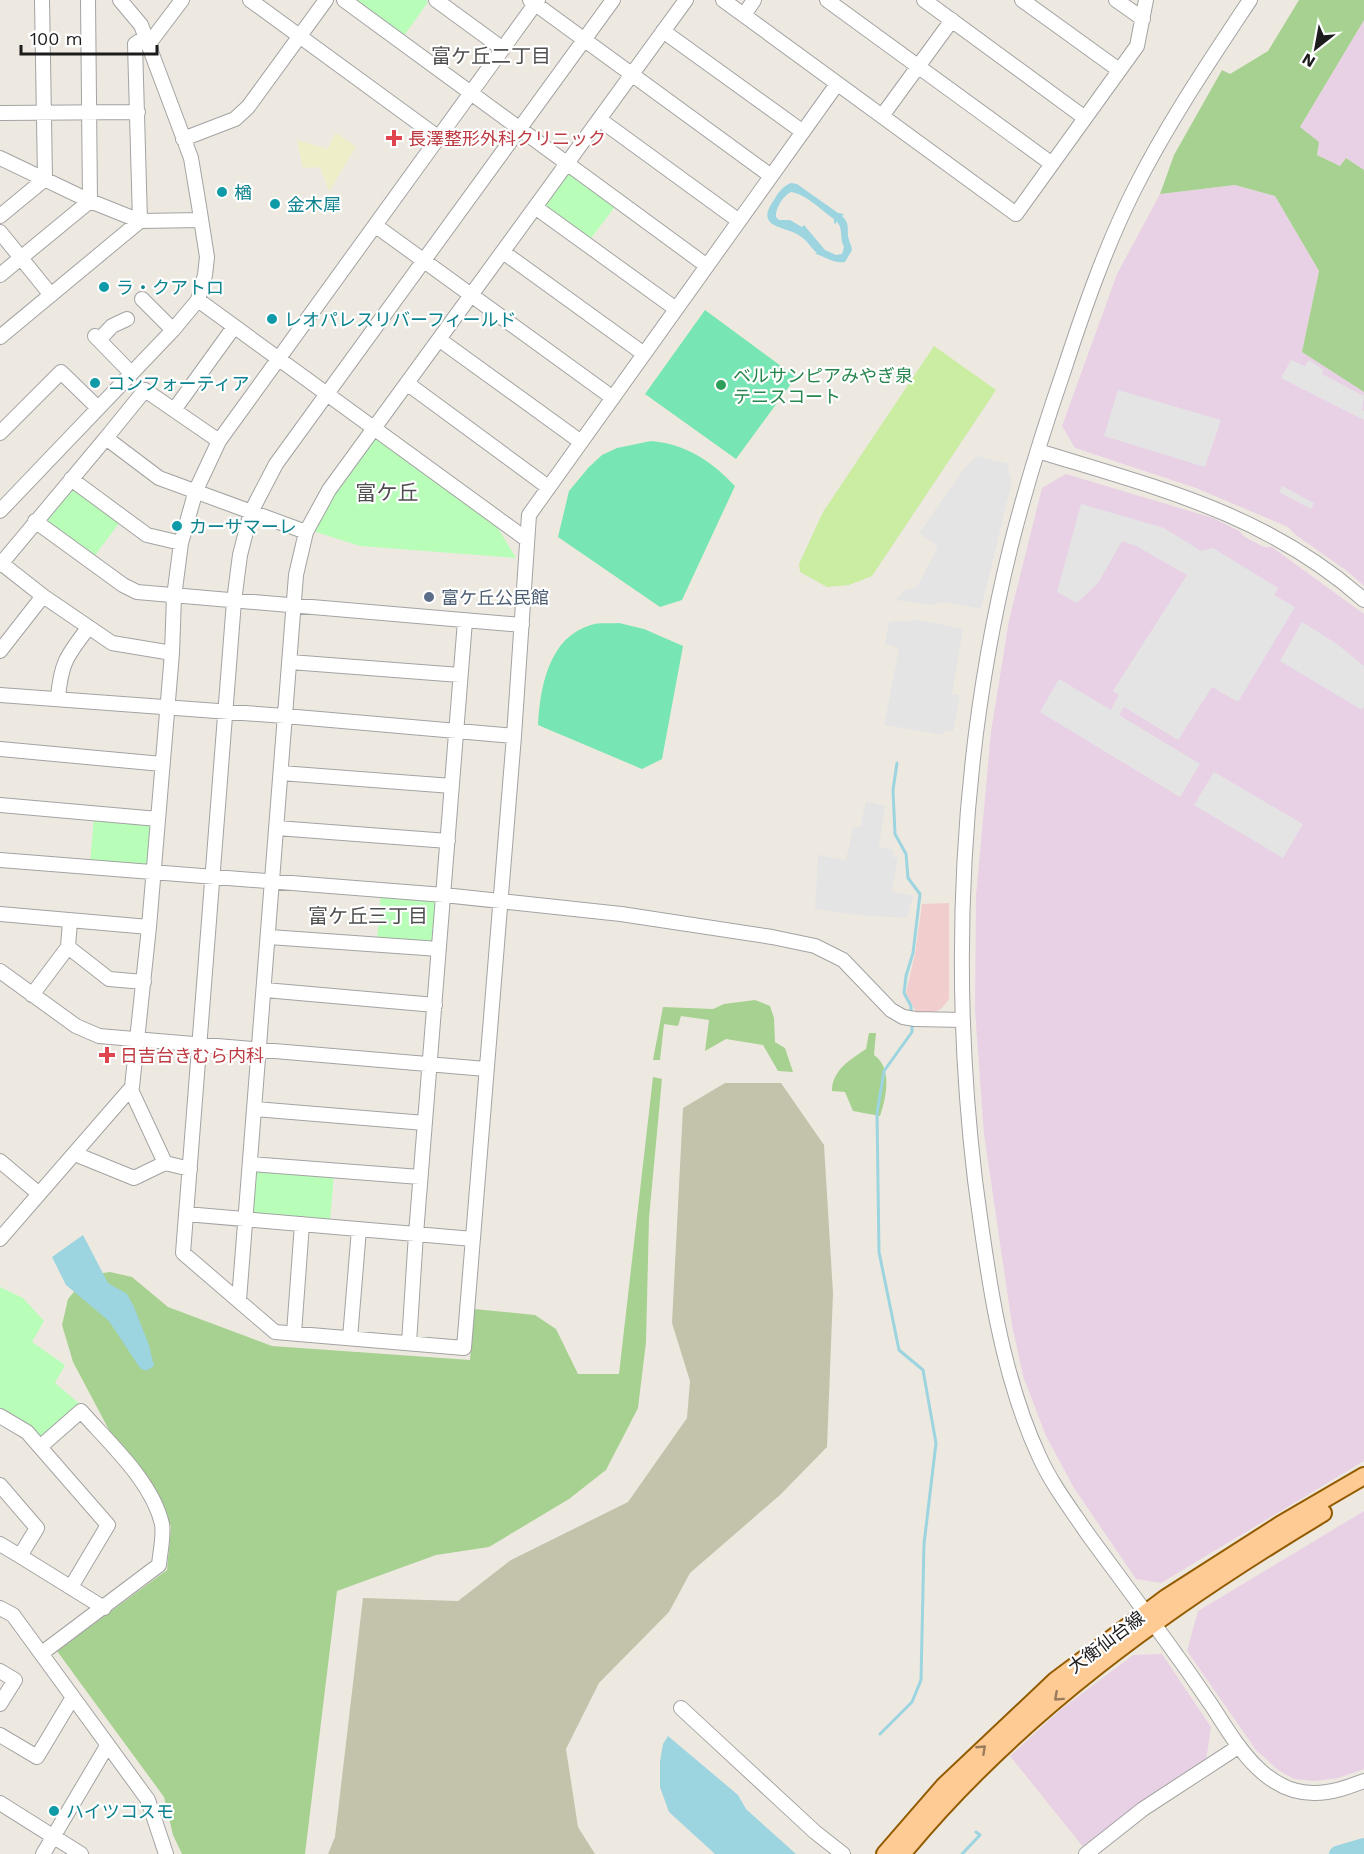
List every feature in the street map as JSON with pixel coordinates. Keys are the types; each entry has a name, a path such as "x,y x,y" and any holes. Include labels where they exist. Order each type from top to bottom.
{"main road":[{"name":"大衡仙台線","path":"885,1854 944,1786 1055,1681 1280,1525 1364,1476"},
{"name":"大衡仙台線","path":"902,1854 962,1786 1063,1692 1149,1617 1364,1489"}],"street":[{"path":"42,0 45,179"},
{"path":"88,0 90,201"},
{"path":"0,511 173,330 198,300 205,275 207,257 191,158 147,41 137,19 120,0"},
{"path":"140,221 135,44 147,41 182,0"},
{"path":"250,0 439,138"},
{"path":"183,139 235,120 248,107 326,0"},
{"path":"344,0 707,266"},
{"path":"436,0 503,49"},
{"path":"613,0 276,464 251,512 240,555 234,601 183,1253 275,1332 464,1348 529,516 837,84"},
{"path":"239,1300 296,575 306,532 329,490 686,0"},
{"path":"723,0 1016,214 1137,46 1146,0"},
{"path":"744,15 754,0"},
{"path":"826,0 1052,164"},
{"path":"924,0 1085,117"},
{"path":"1022,0 1119,70"},
{"path":"1116,0 1143,19"},
{"path":"1250,0 1172,120 1132,193 1092,289 1038,451 1011,545 996,614 975,742 966,834 963,1020 970,1137 983,1241 1002,1340 1025,1422 1047,1473 1073,1513 1201,1689 1238,1747 1268,1778 1291,1790 1319,1793 1341,1789 1364,1781"},
{"path":"0,1239 38,1193 75,1155 131,1090 149,927 172,653 174,597 182,543 196,490 219,441 472,93 534,1 771,176"},
{"path":"882,116 952,20"},
{"path":"663,31 804,132"},
{"path":"0,113 138,112"},
{"path":"599,119 739,221"},
{"path":"0,158 90,201 140,221 201,220"},
{"path":"0,216 45,179"},
{"path":"0,275 90,201"},
{"path":"536,207 676,309"},
{"path":"0,337 140,221"},
{"path":"376,226 613,398"},
{"path":"0,232 51,295"},
{"path":"503,252 644,354"},
{"path":"142,299 173,330"},
{"path":"198,300 526,539"},
{"path":"127,319 112,326 97,338 131,373"},
{"path":"174,410 234,327"},
{"path":"440,340 580,442"},
{"path":"0,433 61,372 98,408"},
{"path":"408,384 548,488"},
{"path":"172,653 112,643 1,564 145,390 219,441"},
{"path":"106,438 159,478 306,532"},
{"path":"1038,451 1183,496 1242,519 1266,531 1310,559 1364,600"},
{"path":"71,479 147,535 182,543"},
{"path":"35,521 123,585 137,592 174,597 522,625"},
{"path":"0,651 44,596"},
{"path":"409,1343 420,1177 465,621"},
{"path":"58,698 60,674 67,657 88,628"},
{"path":"290,662 460,675"},
{"path":"0,695 513,735"},
{"path":"0,749 162,764"},
{"path":"281,773 452,786"},
{"path":"0,805 158,819"},
{"path":"277,828 448,841"},
{"path":"0,860 500,900 621,914 772,937 815,946 843,960 891,1011 903,1017 963,1020"},
{"path":"0,914 149,927"},
{"path":"32,995 68,947 70,921"},
{"path":"268,937 439,949"},
{"path":"68,947 109,979 144,982"},
{"path":"0,972 76,1026 110,1038 486,1069"},
{"path":"265,990 435,1005"},
{"path":"131,1090 165,1163"},
{"path":"255,1109 425,1123"},
{"path":"75,1155 134,1178 165,1163 190,1169"},
{"path":"0,1161 38,1193"},
{"path":"251,1164 420,1177"},
{"path":"186,1214 472,1239"},
{"path":"294,1333 302,1224"},
{"path":"350,1338 359,1229"},
{"path":"40,1447 81,1411 131,1468 152,1500 162,1525 159,1565 42,1653"},
{"path":"0,1416 27,1432 108,1525 71,1587"},
{"path":"0,1485 38,1528 20,1556"},
{"path":"0,1544 104,1608"},
{"path":"0,1608 13,1616 42,1653 148,1800 166,1854"},
{"path":"0,1671 15,1680 0,1704"},
{"path":"0,1735 37,1758 73,1697"},
{"path":"681,1708 815,1832 843,1854"},
{"path":"43,1854 107,1746"},
{"path":"1086,1854 1143,1809 1238,1747"},
{"path":"0,1803 81,1854"}],"shaded area":[{"path":"1364,20 1364,170 1346,158 1340,166 1317,155 1300,127"},
{"path":"336,133 356,147 329,191 320,167 303,168 297,140 327,149"},
{"path":"1235,185 1275,196 1319,271 1302,352 1364,392 1364,586 1288,527 1196,488 1075,448 1062,426 1117,274 1160,194"},
{"path":"1291,360 1305,366 1309,360 1324,370 1322,374 1364,396 1362,410 1364,420 1281,378"},
{"path":"1118,390 1221,420 1205,467 1104,436"},
{"path":"977,456 1009,464 1008,470 1012,481 981,609 945,602 933,605 896,600 903,591 917,587 938,546 919,533 966,466"},
{"path":"1066,474 1213,518 1264,547 1272,547 1364,614 1364,1461 1161,1583 1136,1579 1074,1488 1046,1436 1023,1376 1012,1325 984,1134 975,1011 976,896 991,732 1009,620 1042,488"},
{"path":"1282,486 1314,503 1311,509 1279,492"},
{"path":"1081,504 1164,528 1201,551 1213,548 1278,588 1274,595 1295,607 1238,702 1212,687 1178,740 1124,707 1119,715 1200,764 1180,797 1040,712 1059,679 1111,710 1119,695 1113,691 1187,575 1136,546 1122,541 1098,583 1077,603 1057,592"},
{"path":"919,620 963,629 952,694 960,696 953,732 945,731 943,735 884,725 899,648 885,644 889,622"},
{"path":"1302,622 1337,644 1364,666 1364,707 1362,710 1280,661"},
{"path":"1214,772 1303,824 1283,858 1194,805"},
{"path":"866,801 885,806 879,847 893,850 893,857 898,858 892,891 913,896 907,918 815,909 818,855 846,860 853,827 860,827"},
{"path":"949,903 949,999 941,1009 933,1012 919,1012 915,1010 906,993 915,954 922,904"},
{"path":"725,1083 781,1083 824,1145 833,1293 827,1447 780,1495 690,1573 669,1612 599,1683 566,1749 578,1827 595,1854 328,1854 335,1837 363,1598 458,1601 511,1560 628,1502 687,1418 690,1381 672,1323 683,1108"},
{"path":"1364,1511 1364,1769 1338,1778 1315,1781 1294,1779 1278,1770 1256,1750 1187,1651 1198,1611"},
{"path":"1162,1654 1211,1727 1206,1761 1137,1805 1084,1848 1010,1756 1060,1710 1133,1655"}],"green space":[{"path":"351,0 426,0 428,2 403,37"},
{"path":"1299,0 1364,0 1364,20 1300,127 1319,142 1317,155 1340,166 1346,158 1364,170 1364,392 1302,352 1319,271 1275,196 1235,185 1160,194 1174,155 1222,70 1230,74 1268,51"},
{"path":"573,173 617,204 589,241 543,207 565,174"},
{"name":"ベルサンピアみやぎ泉 テニスコート","path":"705,310 796,377 736,459 645,394"},
{"path":"934,346 996,390 872,576 849,585 827,587 800,572 799,564 823,512"},
{"path":"377,438 498,528 516,558 360,546 313,531 332,493 371,440"},
{"path":"651,441 676,446 697,455 735,486 682,600 660,607 558,537 569,491 589,467 602,455 617,448"},
{"path":"73,488 120,522 93,558 45,522"},
{"path":"619,623 644,629 683,646 662,759 642,769 538,725 545,680 556,652 565,640 591,625"},
{"path":"94,817 150,821 154,826 150,864 144,869 90,863"},
{"path":"381,893 437,900 436,941 431,945 377,940"},
{"path":"755,1000 770,1006 774,1018 775,1042 785,1048 793,1072 778,1071 763,1045 726,1039 705,1051 709,1020 681,1016 678,1026 664,1024 660,1060 653,1060 663,1007 713,1009 724,1004"},
{"path":"869,1033 876,1033 874,1055 884,1067 886,1075 886,1092 880,1116 853,1111 845,1092 832,1091 839,1071 866,1049"},
{"path":"653,1077 662,1079 649,1218 646,1342 638,1408 606,1470 569,1499 489,1547 436,1555 337,1591 305,1854 182,1854 173,1835 164,1797 57,1651 167,1570 171,1526 117,1445 73,1362 62,1325 68,1299 83,1281 96,1274 110,1272 132,1277 168,1307 272,1346 470,1360 474,1309 535,1315 556,1329 578,1374 619,1374"},
{"path":"253,1171 334,1175 330,1221 253,1215 250,1210"},
{"path":"0,1287 23,1298 44,1321 32,1342 65,1365 55,1383 81,1405 45,1437 39,1438 0,1411"}],"water":[{"path":"791,183 797,184 838,213 844,214 842,216 847,224 852,250 845,262 833,261 815,254 817,253 802,238 770,221 767,216 769,209 779,192","holes":["791,192 814,203 834,219 836,224 836,221 841,230 844,247 842,254 836,255 825,250 804,225 802,227 790,220 779,220 776,217 778,206 783,199"]},
{"path":"83,1235 108,1283 127,1294 134,1307 149,1345 154,1366 146,1371 140,1368 109,1321 66,1285 52,1257"},
{"path":"668,1736 738,1795 746,1809 796,1854 715,1854 669,1812 660,1787 660,1761 663,1744"}],"waterway":[{"path":"897,763 893,790 895,834 906,854 908,878 920,894 913,953 904,993 911,1006 911,1011"},
{"path":"880,1734 912,1702 921,1680 924,1544 936,1443 923,1370 899,1350 879,1252 877,1113 884,1071 912,1032 912,1027"},
{"path":"962,1854 980,1835 976,1832"},
{"path":"1337,1854 1364,1846"}],"place":[{"name":"長澤整形外科クリニック","path":"394,138"},
{"name":"楢","path":"222,192"},
{"name":"金木犀","path":"275,204"},
{"name":"ラ・クアトロ","path":"104,287"},
{"name":"レオパレスリバーフィールド","path":"272,319"},
{"name":"コンフォーティア","path":"95,383"},
{"name":"ベルサンピアみやぎ泉 テニスコート","path":"721,385"},
{"name":"カーサマーレ","path":"177,526"},
{"name":"富ケ丘公民館","path":"429,597"},
{"name":"日吉台きむら内科","path":"107,1055"},
{"name":"ハイツコスモ","path":"54,1811"}],"district":[{"name":"富ケ丘二丁目","path":"491,56"},
{"name":"富ケ丘","path":"387,492"},
{"name":"富ケ丘三丁目","path":"368,916"}]}
